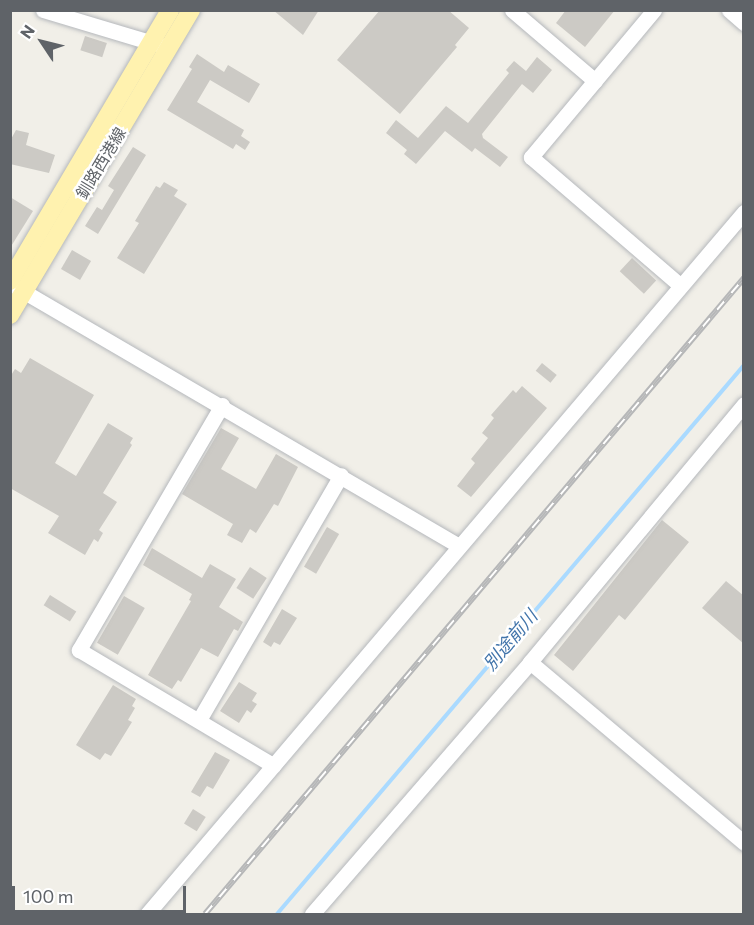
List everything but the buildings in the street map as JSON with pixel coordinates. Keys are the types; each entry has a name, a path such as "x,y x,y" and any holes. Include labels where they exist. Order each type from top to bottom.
{"main road":[{"name":"釧路西港線","path":"160,45 170,10"},
{"name":"釧路西港線","path":"10,315 15,285 160,45 191,10"}],"street":[{"path":"43,10 160,45"},
{"path":"512,10 595,81"},
{"path":"654,10 531,157 680,285"},
{"path":"729,10 744,23"},
{"path":"147,915 744,212"},
{"path":"15,285 459,546"},
{"path":"312,915 530,662 744,404"},
{"path":"222,405 79,650 273,765"},
{"path":"199,720 341,476"},
{"path":"530,662 744,843"}],"waterway":[{"name":"別途前川","path":"277,914 744,365"}],"railway":[{"path":"205,914 744,278"}]}
